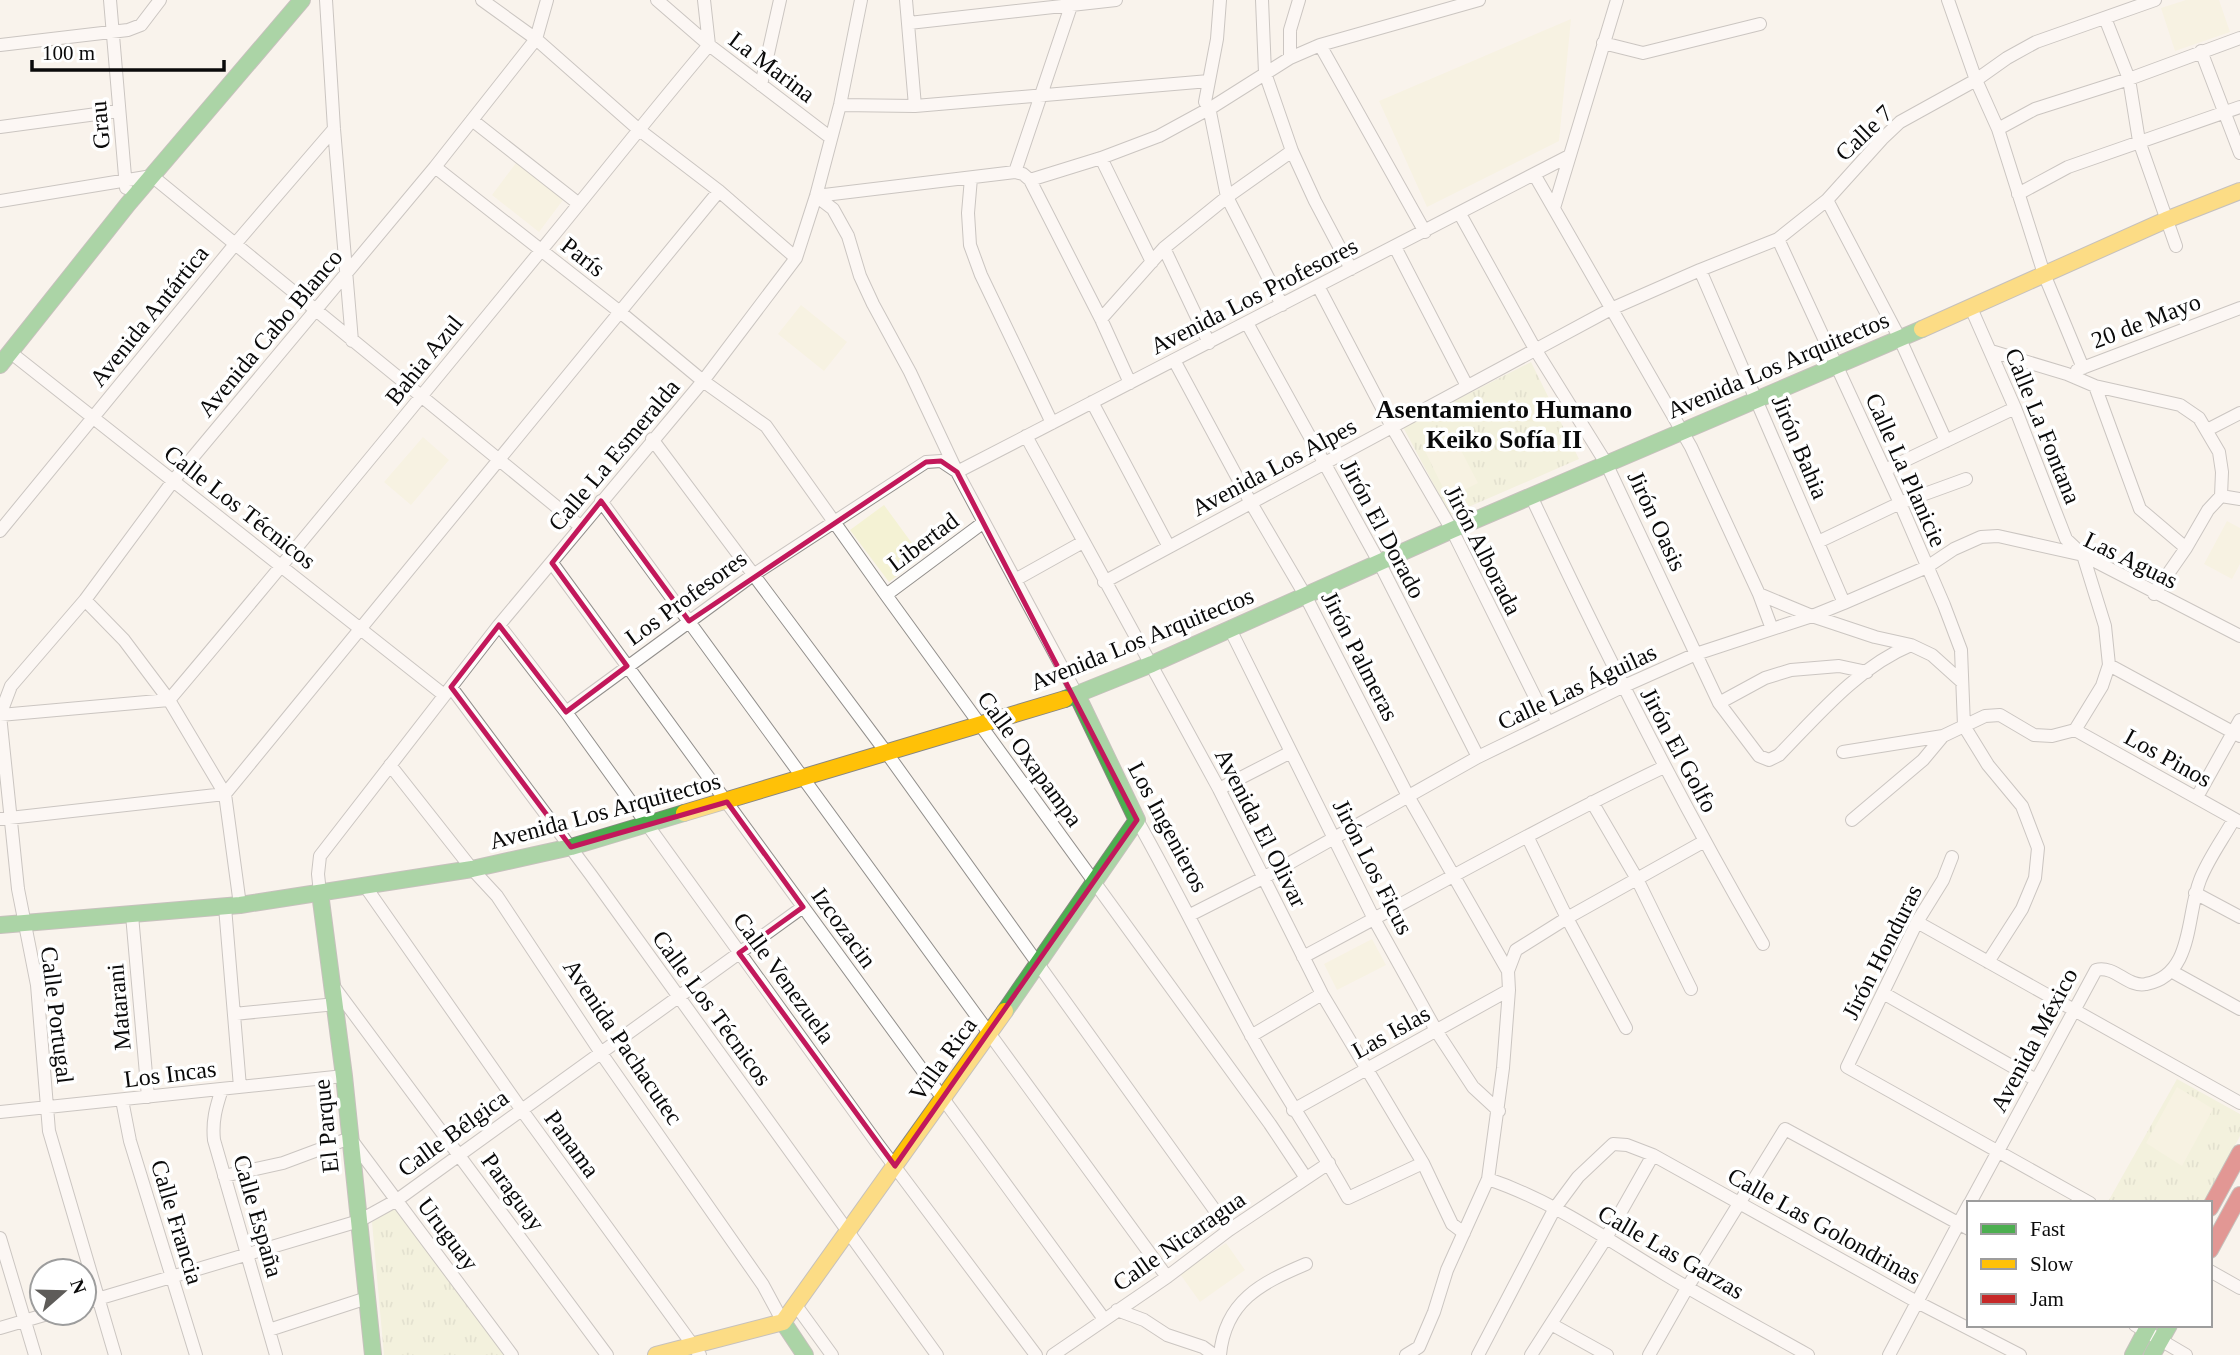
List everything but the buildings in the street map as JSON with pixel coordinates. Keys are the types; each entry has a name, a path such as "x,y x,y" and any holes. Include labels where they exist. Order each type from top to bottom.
{"main road":[{"path":"3,361 128,204 302,0"},
{"name":"Avenida Los Arquitectos","path":"0,925 232,906 472,869 571,847 648,825 1077,695 1756,398 1971,308 2166,220 2240,191"},
{"name":"Los Ingenieros","path":"1077,695 1137,820"},
{"name":"Villa Rica","path":"783,1322 1038,965 1137,820"},
{"name":"El Parque","path":"320,894 336,1004 373,1355"},
{"path":"2212,1204 2240,1153"},
{"path":"2212,1246 2240,1194"},
{"path":"656,1355 696,1350 783,1322"},
{"name":"Avenida Pachacutec","path":"783,1322 805,1355"},
{"path":"2133,1355 2143,1327"},
{"path":"2152,1355 2168,1327"}],"street":[{"name":"Grau","path":"110,0 128,204"},
{"path":"0,45 128,30 141,25 160,0"},
{"path":"326,0 352,341"},
{"path":"482,0 536,39 638,129 719,191 796,258"},
{"name":"Avenida Cabo Blanco","path":"0,715 5,682 85,600 173,481 435,167 536,39 547,0"},
{"name":"La Marina","path":"657,0 709,45 831,138"},
{"path":"704,0 709,45"},
{"path":"761,85 780,0"},
{"name":"Calle La Esmeralda","path":"320,894 320,856 499,625 703,381 796,258 817,196 841,105 861,0"},
{"path":"906,0 915,106"},
{"path":"909,23 1073,2 1116,0"},
{"path":"1220,0 1217,39 1205,102 1209,107 1227,197 1282,305"},
{"path":"1262,0 1265,73 1292,150 1351,270"},
{"path":"1290,58 1290,30 1299,0"},
{"path":"1030,180 1101,158 1158,136 1290,58 1320,45 1479,0"},
{"path":"1554,208 1617,0"},
{"path":"1948,0 1976,80 1998,129 2044,274 2083,368"},
{"name":"Calle 7","path":"1611,309 1778,239 1827,200 1900,122 1976,80 2007,58 2036,42 2155,0"},
{"path":"1016,172 1073,2"},
{"path":"2105,18 2129,79 2139,141 2176,246"},
{"path":"1603,43 1643,53 1760,24"},
{"path":"1998,129 2035,109 2129,79 2240,38"},
{"name":"Bahia Azul","path":"169,700 709,45"},
{"path":"1320,45 1424,232"},
{"path":"2201,51 2240,153"},
{"path":"841,105 915,106 1209,81"},
{"path":"2018,194 2068,167 2240,107"},
{"path":"0,127 119,111"},
{"path":"472,120 579,204"},
{"name":"Avenida Antártica","path":"0,531 236,243 334,129"},
{"path":"1101,319 1164,248 1227,197 1292,150"},
{"name":"Avenida Los Profesores","path":"957,472 1569,156"},
{"path":"1101,158 1152,262"},
{"name":"París","path":"435,167 620,312 703,381"},
{"path":"817,196 1016,172 1023,174 1030,180 1101,319 1130,383"},
{"path":"1534,174 1691,447 1759,594 1772,629"},
{"path":"0,201 152,176 580,526"},
{"path":"971,178 968,214 971,246 981,275 1052,423"},
{"path":"5,819 225,794 719,191"},
{"name":"Los Ingenieros","path":"817,196 833,209 848,236 860,276 910,372 957,472 1077,695"},
{"path":"1827,200 1899,337 1946,441"},
{"name":"Jirón Oasis","path":"1460,214 1535,349 1606,463 1719,703 1759,755 1769,760 1779,755 1829,703 1867,671"},
{"name":"Calle La Planicie","path":"1778,239 1900,503 1961,650 1964,726"},
{"path":"1395,247 1467,386"},
{"path":"1164,248 1209,343"},
{"name":"Jirón Bahia","path":"1700,270 1844,603"},
{"name":"Jirón Alborada","path":"1318,286 1392,426 1452,530 1548,723"},
{"name":"Calle La Fontana","path":"1971,308 2015,408 2066,539 2083,555"},
{"name":"20 de Mayo","path":"2067,374 2240,308"},
{"name":"Avenida Los Alpes","path":"1104,582 1611,309"},
{"name":"Jirón El Dorado","path":"1247,323 1379,562 1478,757"},
{"path":"1991,351 2067,374 2095,386 2180,405 2199,418 2219,452 2221,496 2208,510 2154,594"},
{"name":"Jirón Palmeras","path":"1174,360 1251,503 1305,595 1408,796 1508,971"},
{"name":"Calle Los Técnicos","path":"3,361 93,418 360,629 448,691 571,847 937,1355"},
{"name":"Calle Oxapampa","path":"703,381 766,426 1270,1124 1306,1178"},
{"path":"2095,386 2140,509 2186,548"},
{"path":"1092,402 1169,547"},
{"path":"1885,470 2015,408"},
{"path":"2207,430 2240,413"},
{"name":"Avenida El Olivar","path":"1026,436 1219,789 1322,995 1423,1163 1452,1224 1464,1233"},
{"path":"653,439 886,752 1228,1230"},
{"name":"Los Profesores","path":"566,712 753,575 926,462 941,461 957,472"},
{"path":"1818,542 1900,503 1966,479"},
{"name":"Jirón El Golfo","path":"1531,496 1622,687 1703,842 1763,944"},
{"path":"2221,496 2240,499"},
{"path":"601,501 1167,1277"},
{"name":"Libertad","path":"886,595 984,522"},
{"name":"Las Aguas","path":"1998,536 2083,555 2154,594 2240,636"},
{"name":"Calle Las Águilas","path":"1190,915 1263,878 1478,757 1622,687 1696,654 1844,603 1927,567 1966,542 1981,537 1998,536"},
{"path":"1016,580 1083,542"},
{"path":"1843,752 1943,736 1985,716 2000,715 2034,735 2052,736 2075,730 2102,686 2109,665 2105,626 2083,555"},
{"name":"Izcozacin","path":"552,563 1104,1319"},
{"path":"1759,594 1812,616 1875,637 1911,645 1932,655 1962,682"},
{"path":"85,600 124,640 169,700 225,794 232,906 234,1014 240,1087"},
{"name":"Calle Venezuela","path":"499,625 566,712 739,953 1036,1355"},
{"name":"Jirón Los Ficus","path":"1230,629 1374,919 1437,1032 1473,1087 1499,1111"},
{"path":"1719,703 1765,678 1791,670 1839,666 1867,671 1888,655 1911,645"},
{"path":"2109,665 2237,734"},
{"path":"0,715 169,700"},
{"name":"Calle Portugal","path":"0,715 5,819 37,985 49,1131 86,1257"},
{"path":"2196,797 2237,734 2240,720"},
{"path":"1964,726 1988,765 2022,806 2038,848 2035,878 2022,909 1988,962"},
{"name":"Los Pinos","path":"2075,730 2237,820"},
{"path":"1852,820 1923,760 1943,736"},
{"path":"1219,789 1292,752"},
{"name":"Avenida Pachacutec","path":"390,765 472,869 497,896 601,1053 763,1285 783,1322"},
{"path":"1303,957 1452,874 1528,838 1592,802 1664,767"},
{"path":"1592,802 1637,879 1690,989"},
{"name":"Los Ingenieros","path":"1137,820 1190,915 1251,1036 1293,1110 1349,1198 1423,1163"},
{"path":"2237,820 2201,877 2195,893 2183,954 2171,971 2240,1009"},
{"path":"1528,838 1626,1028"},
{"path":"1406,1355 1419,1348 1447,1270 1488,1179 1499,1111 1509,990 1508,971 1516,950 1567,918 1703,842"},
{"name":"Jirón Honduras","path":"1952,857 1943,880 1917,922 1847,1067 1998,1151"},
{"name":"Panama","path":"365,886 521,1109 696,1350"},
{"path":"2195,893 2240,917"},
{"name":"Calle Bélgica","path":"98,1299 359,1221 397,1200 803,907"},
{"name":"Matarani","path":"132,915 148,1097"},
{"path":"1917,922 2240,1103"},
{"name":"Avenida México","path":"1970,1201 2096,970 2111,970 2133,983 2143,985 2164,977 2171,971"},
{"name":"Paraguay","path":"333,987 607,1355"},
{"name":"Las Islas","path":"1293,1110 1509,990"},
{"path":"1883,993 2036,1080"},
{"path":"1251,1036 1322,995"},
{"path":"234,1014 336,1004"},
{"name":"Los Incas","path":"0,1112 344,1076"},
{"name":"Calle España","path":"222,1089 212,1126 276,1355"},
{"name":"Calle Francia","path":"122,1100 131,1141 196,1355"},
{"path":"1649,1355 1785,1129 1964,1226"},
{"path":"224,1176 283,1163 350,1138"},
{"name":"Uruguay","path":"350,1138 512,1355"},
{"name":"Calle Las Golondrinas","path":"1555,1208 1578,1177 1613,1144 1620,1144 1653,1155 1917,1302 2020,1355"},
{"path":"1998,1151 2086,1201"},
{"path":"1531,1355 1606,1238 1653,1155"},
{"name":"Calle Nicaragua","path":"1053,1355 1167,1277 1228,1230 1329,1163"},
{"name":"Calle Las Garzas","path":"1488,1179 1512,1187 1555,1208 1687,1288 1808,1355"},
{"path":"2224,1183 2240,1194"},
{"path":"1478,1355 1555,1208"},
{"name":"Avenida México","path":"1889,1355 1917,1302 1964,1226"},
{"path":"0,1238 35,1355"},
{"path":"1220,1355 1222,1336 1229,1318 1241,1303 1257,1288 1307,1265"},
{"path":"2212,1271 2240,1288"},
{"path":"269,1329 367,1298"},
{"name":"Calle Portugal","path":"98,1299 115,1355"},
{"path":"795,1304 832,1355"},
{"path":"1117,1310 1144,1320 1167,1335 1202,1347 1214,1355"},
{"path":"0,1328 28,1320"},
{"path":"1550,1324 1607,1355"},
{"path":"2143,1327 2186,1355"},
{"path":"1419,1348 1430,1355"}],"highlighted area":[{"path":"941,461 957,472 1137,820 895,1166 739,953 803,907 727,802 571,847 451,687 499,625 566,712 627,666 552,563 601,501 689,621 926,462"}],"green space":[{"path":"1531,362 1579,459 1450,515 1403,427"},
{"path":"2177,1079 2240,1114 2240,1136 2206,1201 2109,1200"},
{"path":"398,1207 505,1355 384,1355 372,1222"}],"shaded area":[{"path":"2186,0 2219,0 2230,32 2175,51 2161,8"},
{"path":"1571,19 1559,141 1427,207 1379,101"},
{"path":"516,163 563,200 539,232 492,195"},
{"path":"801,305 847,342 824,371 778,334"},
{"path":"423,437 449,460 411,505 384,482"},
{"path":"1454,437 1478,483 1448,498 1425,451"},
{"path":"884,505 922,557 889,582 850,530"},
{"path":"2227,521 2240,528 2240,564 2232,579 2204,564"},
{"path":"1372,939 1386,965 1337,990 1324,964"},
{"path":"2177,1087 2213,1109 2182,1166 2146,1143"},
{"path":"1226,1243 1245,1270 1200,1302 1180,1274"}],"traffic: fast":[{"path":"0,365 128,204 302,0"},
{"path":"1065,699 1152,664 1452,530 1922,329"},
{"path":"1005,1011 1137,820 1077,695"},
{"path":"0,925 240,905 472,869 571,847 684,813"},
{"path":"320,893 344,1076 373,1355"},
{"path":"783,1322 805,1355"},
{"path":"2133,1355 2148,1327"},
{"path":"2152,1355 2168,1327"}],"traffic: slow":[{"path":"1922,329 2166,220 2240,191"},
{"path":"684,813 1065,699"},
{"path":"783,1322 1005,1011"},
{"path":"656,1355 783,1322"}],"traffic: jam":[{"path":"2212,1204 2240,1153"},
{"path":"2212,1246 2240,1195"}],"district":[{"name":"Asentamiento Humano Keiko Sofía II","path":"1504,424"}]}
